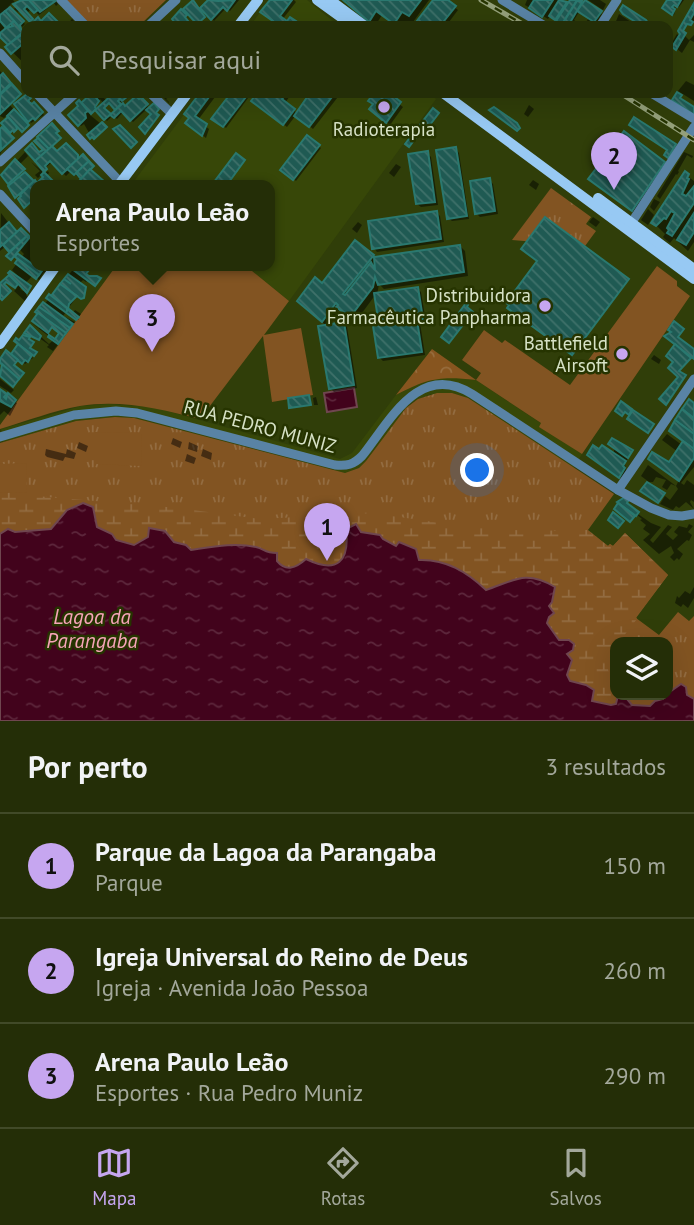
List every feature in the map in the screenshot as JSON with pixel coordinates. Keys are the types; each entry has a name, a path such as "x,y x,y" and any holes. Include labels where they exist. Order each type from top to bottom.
{"main road":[{"path":"242,21 258,0"},
{"path":"317,0 346,21"},
{"path":"330,0 358,21"},
{"path":"125,180 184,98"},
{"path":"450,98 694,269"},
{"path":"462,98 694,279"},
{"path":"1,340 52,271"}],"street":[{"path":"61,0 81,21"},
{"path":"153,21 176,0"},
{"path":"502,0 537,21"},
{"path":"603,21 617,0"},
{"path":"0,53 21,76"},
{"path":"40,98 116,180"},
{"path":"0,162 70,98"},
{"path":"154,98 172,114"},
{"path":"660,98 694,119"},
{"path":"629,226 694,127"},
{"path":"0,194 30,227"},
{"path":"618,490 694,379"},
{"name":"RUA PEDRO MUNIZ","path":"0,437 74,415 137,412 335,466 346,466 354,464 362,456 405,400 430,386 452,384 472,394 618,490 666,514 694,514"}],"shaded area":[{"path":"269,0 307,0 333,21 254,21"},
{"path":"196,98 436,99 289,301 252,271 275,271 275,180 135,180"},
{"path":"445,376 476,380 542,424 540,427 582,454 574,468 468,398 452,393 431,394 411,403 366,461 359,468 345,473 134,418 76,421 3,442 1,429 81,406 109,404 153,407 340,459 352,453 396,395 420,382"}],"green space":[{"path":"63,0 166,0 144,21 86,21"},
{"path":"551,188 591,217 586,224 596,231 585,246 512,240"},
{"name":"Battlefield Airsoft","path":"657,266 677,281 677,286 690,296 582,454 539,427 541,423 476,380 481,373 462,360 484,330 502,343 505,340 570,385"},
{"path":"112,271 252,271 289,301 264,335 301,328 313,395 272,402 263,336 200,419 140,406 95,404 60,411 0,429 0,425"},
{"path":"432,349 476,380 434,380 396,395"},
{"path":"437,393 452,393 468,398 614,494 588,530 608,546 613,546 625,533 668,575 636,618 659,635 678,612 689,621 694,616 694,721 0,721 0,443 76,421 134,418 345,473 359,468 366,461 406,408 418,399"},
{"path":"95,432 141,433 142,466 95,464"},
{"path":"26,463 27,492 0,493 0,464"},
{"path":"27,492 36,496 178,508 260,519 373,513 453,525 527,531 587,530 608,546 613,546 625,533 668,575 623,637 610,637 610,700 617,700 616,704 592,701 586,685 570,681 567,675 570,669 567,654 547,623 549,617 525,576 486,590 462,571 431,560 419,560 380,535 346,529 346,550 339,562 333,565 306,559 294,567 286,568 266,554 254,551 227,547 191,550 186,545 148,537 134,545 116,540 112,534 97,527 93,507 79,504 67,511 51,529 0,534 0,493"}],"water":[{"path":"354,388 357,407 327,412 324,393"},
{"name":"Lagoa da Parangaba","path":"83,503 93,507 97,527 112,534 116,540 134,545 148,537 149,528 165,531 174,542 186,545 191,550 240,545 277,553 277,561 287,568 299,565 306,559 326,565 339,562 346,550 346,529 356,524 361,532 380,535 396,546 399,542 416,549 419,560 429,560 456,568 486,590 520,578 545,582 555,587 549,606 554,613 547,623 559,640 569,640 574,644 573,650 567,654 572,660 567,675 570,681 594,690 592,701 611,705 616,704 617,700 628,700 632,705 650,706 655,701 673,700 673,690 681,684 686,687 687,695 694,699 694,721 0,721 0,534 8,529 15,532 51,529 67,510"}],"building":[{"path":"29,0 38,10 34,13 27,6 24,9 33,19 29,21 13,4"},
{"path":"29,0 57,0 40,12"},
{"path":"193,0 205,17 200,21 194,21 183,9"},
{"path":"208,0 235,0 227,11 223,7 211,20 200,8"},
{"path":"270,0 292,0 280,16 287,21 273,21 260,12"},
{"path":"343,0 421,0 409,16 402,12 396,21 390,21 376,11 368,21"},
{"path":"433,0 448,0 456,6 444,21 417,21"},
{"path":"534,0 553,0 542,17 529,8"},
{"path":"559,0 567,2 555,20 549,16"},
{"path":"570,0 577,0 564,21 556,21"},
{"path":"585,0 602,11 592,21 577,11"},
{"path":"667,0 681,0 677,7 672,7 675,9 672,15 662,8"},
{"path":"577,1 582,1 571,21 564,21"},
{"path":"694,3 694,13 690,20 693,22 691,25 687,24 683,31 686,33 676,50 673,45 680,34 678,31"},
{"path":"623,5 647,21 634,21 620,10"},
{"path":"10,7 24,21 21,21 21,29 5,11"},
{"path":"181,9 187,15 185,17 188,21 174,21 172,19"},
{"path":"5,11 14,21 6,28 0,21 0,15"},
{"path":"49,13 57,21 41,21"},
{"path":"14,21 21,34 8,45 0,37 0,33 13,26 11,24"},
{"path":"21,35 21,45 11,54 5,47"},
{"path":"3,73 11,83 0,94 0,76"},
{"path":"12,84 21,94 0,114 0,95"},
{"path":"677,92 682,95 680,98 694,107 694,115 672,100"},
{"path":"22,98 31,98 28,101 32,104 34,102 43,112 35,120 33,118 28,122 14,104"},
{"path":"86,98 96,98 99,101 91,114 81,103"},
{"path":"108,98 126,98 118,101 121,104 115,110 109,103 104,108 111,114 104,120 95,110"},
{"path":"134,98 142,98 148,104 130,121 121,111 114,118 110,115 123,103 125,106"},
{"path":"196,98 208,98 195,116 207,124 202,136 185,123 189,118 184,114"},
{"path":"227,98 245,98 223,127 211,119"},
{"path":"253,98 283,98 295,109 283,125 251,101"},
{"path":"307,98 331,98 309,127 294,116"},
{"name":"Radioterapia","path":"370,98 396,98 401,102 386,123 369,109 373,104 368,101"},
{"path":"79,100 88,111 85,113 86,118 78,126 68,115 78,106 76,103"},
{"path":"154,103 159,109 156,113 159,115 145,134 139,127 151,114 146,110"},
{"path":"494,107 520,128 517,131 489,110"},
{"path":"433,108 439,113 409,147 405,144"},
{"path":"14,109 29,125 22,132 7,116"},
{"path":"8,117 16,126 14,132 13,130 10,133 1,123"},
{"path":"634,117 676,144 668,158 664,155 667,150 629,125"},
{"path":"102,122 107,127 94,139 90,139 87,135"},
{"path":"52,123 61,138 49,149 37,137"},
{"path":"120,125 137,142 131,148 113,129"},
{"path":"2,127 14,138 1,150 0,129"},
{"path":"624,131 665,162 632,211 588,179 598,166 594,163 596,160 600,163"},
{"path":"307,135 320,145 293,180 280,170"},
{"path":"38,138 49,149 35,161 25,150 32,143 39,152 43,150 34,141"},
{"path":"66,143 78,155 78,159 62,174 50,161 44,172 35,161 52,146 57,151"},
{"path":"456,147 467,216 447,219 436,150"},
{"path":"428,151 435,202 416,204 408,154"},
{"path":"236,153 245,160 230,180 216,180"},
{"path":"83,154 89,161 74,175 67,169"},
{"path":"15,159 25,169 8,184 1,175"},
{"path":"89,161 94,166 81,179 76,173"},
{"path":"90,169 103,180 80,180"},
{"path":"685,171 689,174 689,179 682,194 686,196 694,186 694,203 672,236 667,233 667,228 675,213 671,211 666,219 656,226 651,223"},
{"path":"25,172 33,180 30,180 30,185 15,198 8,186"},
{"path":"44,172 52,180 40,180 43,177 41,175"},
{"path":"490,178 495,211 475,214 470,181"},
{"path":"30,185 30,203 24,208 18,199"},
{"path":"437,211 441,239 372,249 368,221"},
{"path":"694,213 694,232 686,245 677,240"},
{"path":"545,217 629,279 572,355 507,308 509,305 506,303 537,261 521,249"},
{"path":"9,222 17,232 0,247 0,230"},
{"path":"21,228 28,235 9,252 3,245"},
{"path":"28,235 30,237 11,260 6,256"},
{"path":"355,240 374,255 343,294 345,295 371,262 375,270 374,257 460,245 464,272 378,285 375,277 373,287 350,317 336,307 336,303 322,322 297,301 315,277 322,283"},
{"path":"17,253 30,262 30,268 15,257"},
{"path":"18,259 30,271 39,275 36,279 15,263"},
{"path":"10,271 31,286 27,293 8,273"},
{"path":"75,271 88,271 86,274 89,276 101,278 95,286"},
{"path":"68,274 86,287 84,298 81,299 60,284"},
{"path":"9,275 18,284 15,288 6,282 4,284 11,291 2,300 0,283"},
{"path":"60,284 77,296 68,309 51,296"},
{"path":"418,287 423,319 417,320 422,352 378,358 373,326 379,325 374,293"},
{"path":"49,294 67,308 67,311 69,309 79,317 76,320 46,298"},
{"path":"43,302 73,324 70,328 39,307"},
{"path":"466,303 473,312 449,343 441,337"},
{"path":"39,307 70,328 66,333 35,312"},
{"path":"38,313 66,333 58,344 48,337 49,335 55,339 59,333 52,327 48,333 32,321"},
{"path":"674,321 684,329 678,337 694,349 694,359 664,336 671,332 668,330"},
{"path":"344,322 354,385 329,389 318,326"},
{"path":"30,325 41,336 39,340 24,333"},
{"path":"23,335 34,342 30,348 37,352 34,356 14,341"},
{"path":"18,344 32,355 28,362 25,360 22,364 11,354"},
{"path":"675,344 691,358 679,371 686,375 666,405 659,399 678,377 668,368 673,362 666,356"},
{"path":"6,350 18,360 14,365 24,373 19,379 0,363"},
{"path":"2,364 19,379 13,387 0,376"},
{"path":"0,389 7,394 4,397 6,399 8,393 16,400 11,407 0,401"},
{"path":"309,395 311,405 289,408 288,398"},
{"path":"689,399 694,403 694,418 682,409"},
{"path":"621,401 632,409 629,415 625,412 622,416 615,411"},
{"path":"682,409 694,419 694,434 675,420"},
{"path":"633,410 654,424 648,433 627,419"},
{"path":"675,420 694,434 694,449 669,431"},
{"path":"612,438 633,450 628,458 608,444"},
{"path":"683,441 694,449 694,458 679,481 648,459 652,452 669,462"},
{"path":"593,445 599,449 602,445 626,461 619,478 587,455"},
{"path":"647,482 665,493 658,503 640,491"},
{"path":"625,497 629,500 627,503 639,512 636,516 617,502"},
{"path":"618,503 635,516 630,522 614,509"},
{"path":"613,512 624,521 618,528 608,520"}],"railway":[{"path":"481,0 517,21"},
{"path":"628,98 694,140"}],"place":[{"name":"Radioterapia","path":"384,107"},
{"name":"Igreja Universal do Reino de Deus","path":"614,190"},
{"name":"Distribuidora Farmacêutica Panpharma","path":"545,306"},
{"name":"Arena Paulo Leão","path":"152,352"},
{"name":"Battlefield Airsoft","path":"622,354"},
{"name":"Parque da Lagoa da Parangaba","path":"327,561"}]}
